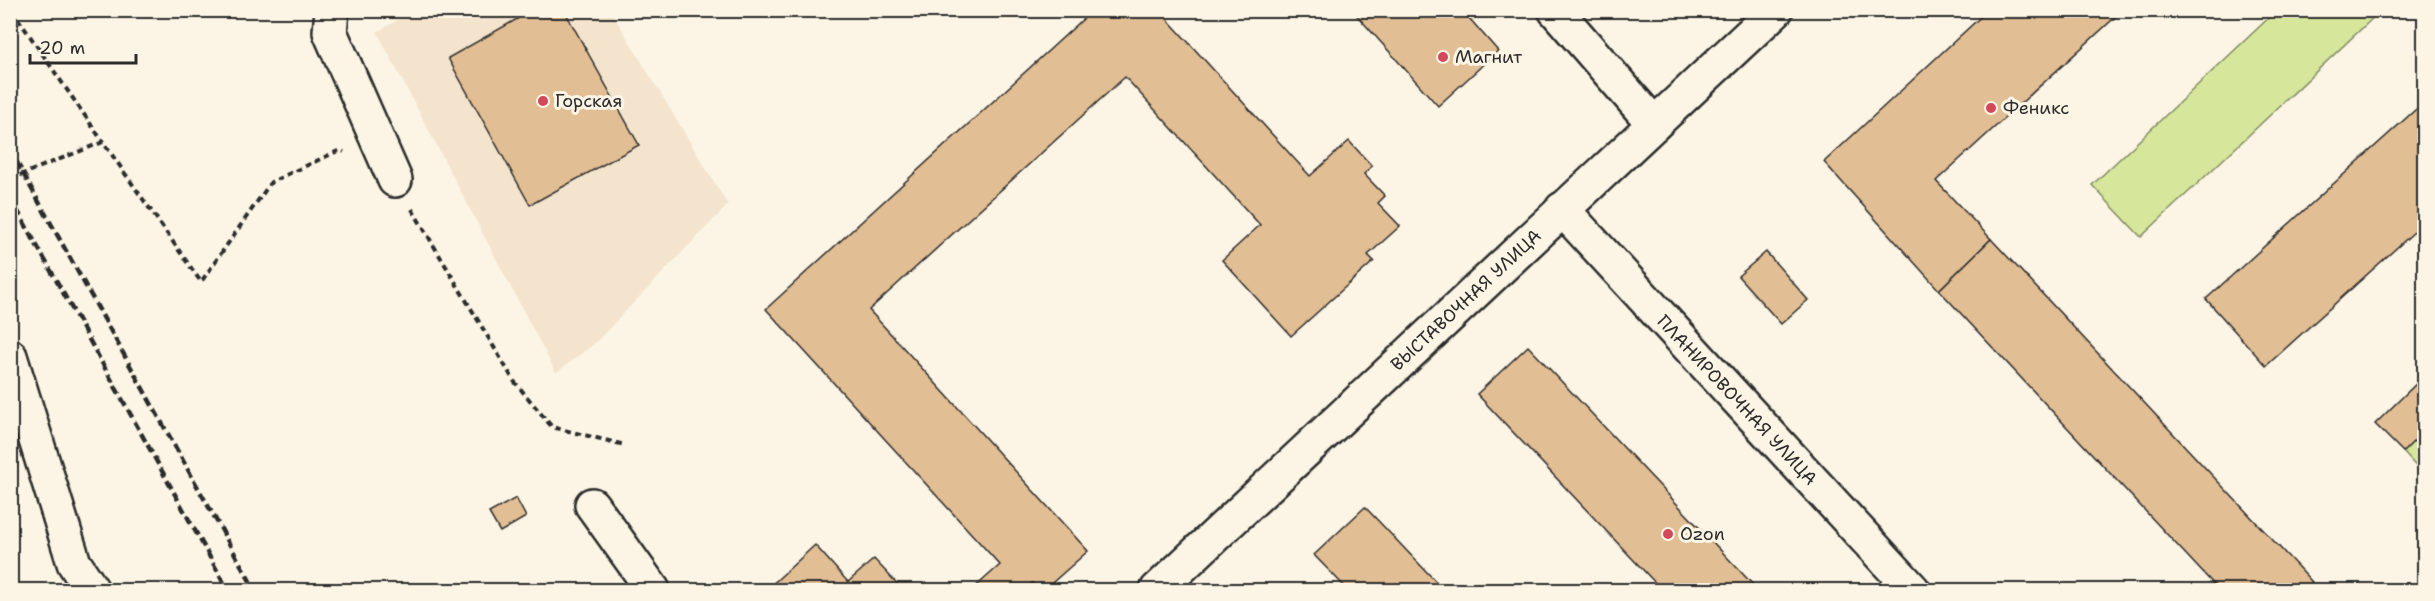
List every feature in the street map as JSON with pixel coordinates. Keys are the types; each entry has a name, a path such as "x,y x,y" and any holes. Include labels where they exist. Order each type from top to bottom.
{"street":[{"path":"332,10 330,32 395,180"},
{"path":"1555,10 1654,124"},
{"name":"ВЫСТАВОЧНАЯ УЛИЦА","path":"1157,591 1776,10"},
{"name":"ПЛАНИРОВОЧНАЯ УЛИЦА","path":"1562,209 1913,591"},
{"path":"10,356 74,562 92,591"},
{"path":"592,505 653,591"}],"path":[{"path":"12,10 201,282 271,182 340,150 349,155"},
{"path":"10,179 103,142"},
{"path":"395,180 514,381 552,427 625,445"}],"shaded area":[{"path":"413,11 611,11 728,205 594,344 556,373 377,32"}],"green space":[{"path":"2276,11 2374,11 2377,14 2141,237 2092,185"},
{"path":"2424,431 2424,475 2403,452"}],"building":[{"name":"Горская","path":"533,10 564,10 639,145 530,205 448,58"},
{"path":"1093,10 1159,10 1310,176 1349,141 1372,166 1364,174 1385,196 1378,203 1400,226 1368,255 1374,261 1291,336 1222,260 1260,225 1125,77 869,310 1088,551 1044,590 1039,590 1032,583 1024,590 972,590 1000,565 766,309"},
{"name":"Магнит","path":"1352,10 1462,10 1498,51 1438,106"},
{"path":"1988,10 2123,10 1936,181 1991,239 1939,290 1824,162"},
{"path":"2424,102 2424,223 2266,366 2206,299"},
{"path":"1991,239 2312,582 2303,590 2219,590 1939,290"},
{"path":"1766,252 1808,300 1781,324 1738,276"},
{"path":"1528,346 1758,590 1662,590 1477,394"},
{"path":"2422,378 2424,381 2424,431 2403,452 2375,424"},
{"path":"516,498 526,517 500,532 489,513"},
{"path":"1365,507 1444,590 1348,590 1314,555"},
{"path":"815,545 848,582 874,559 903,590 766,590"}],"railway":[{"path":"10,150 255,590"},
{"path":"10,197 228,590"}],"place":[{"name":"Магнит","path":"1443,57"},
{"name":"Горская","path":"543,101"},
{"name":"Феникс","path":"1991,108"},
{"name":"Ozon","path":"1668,534"}]}
